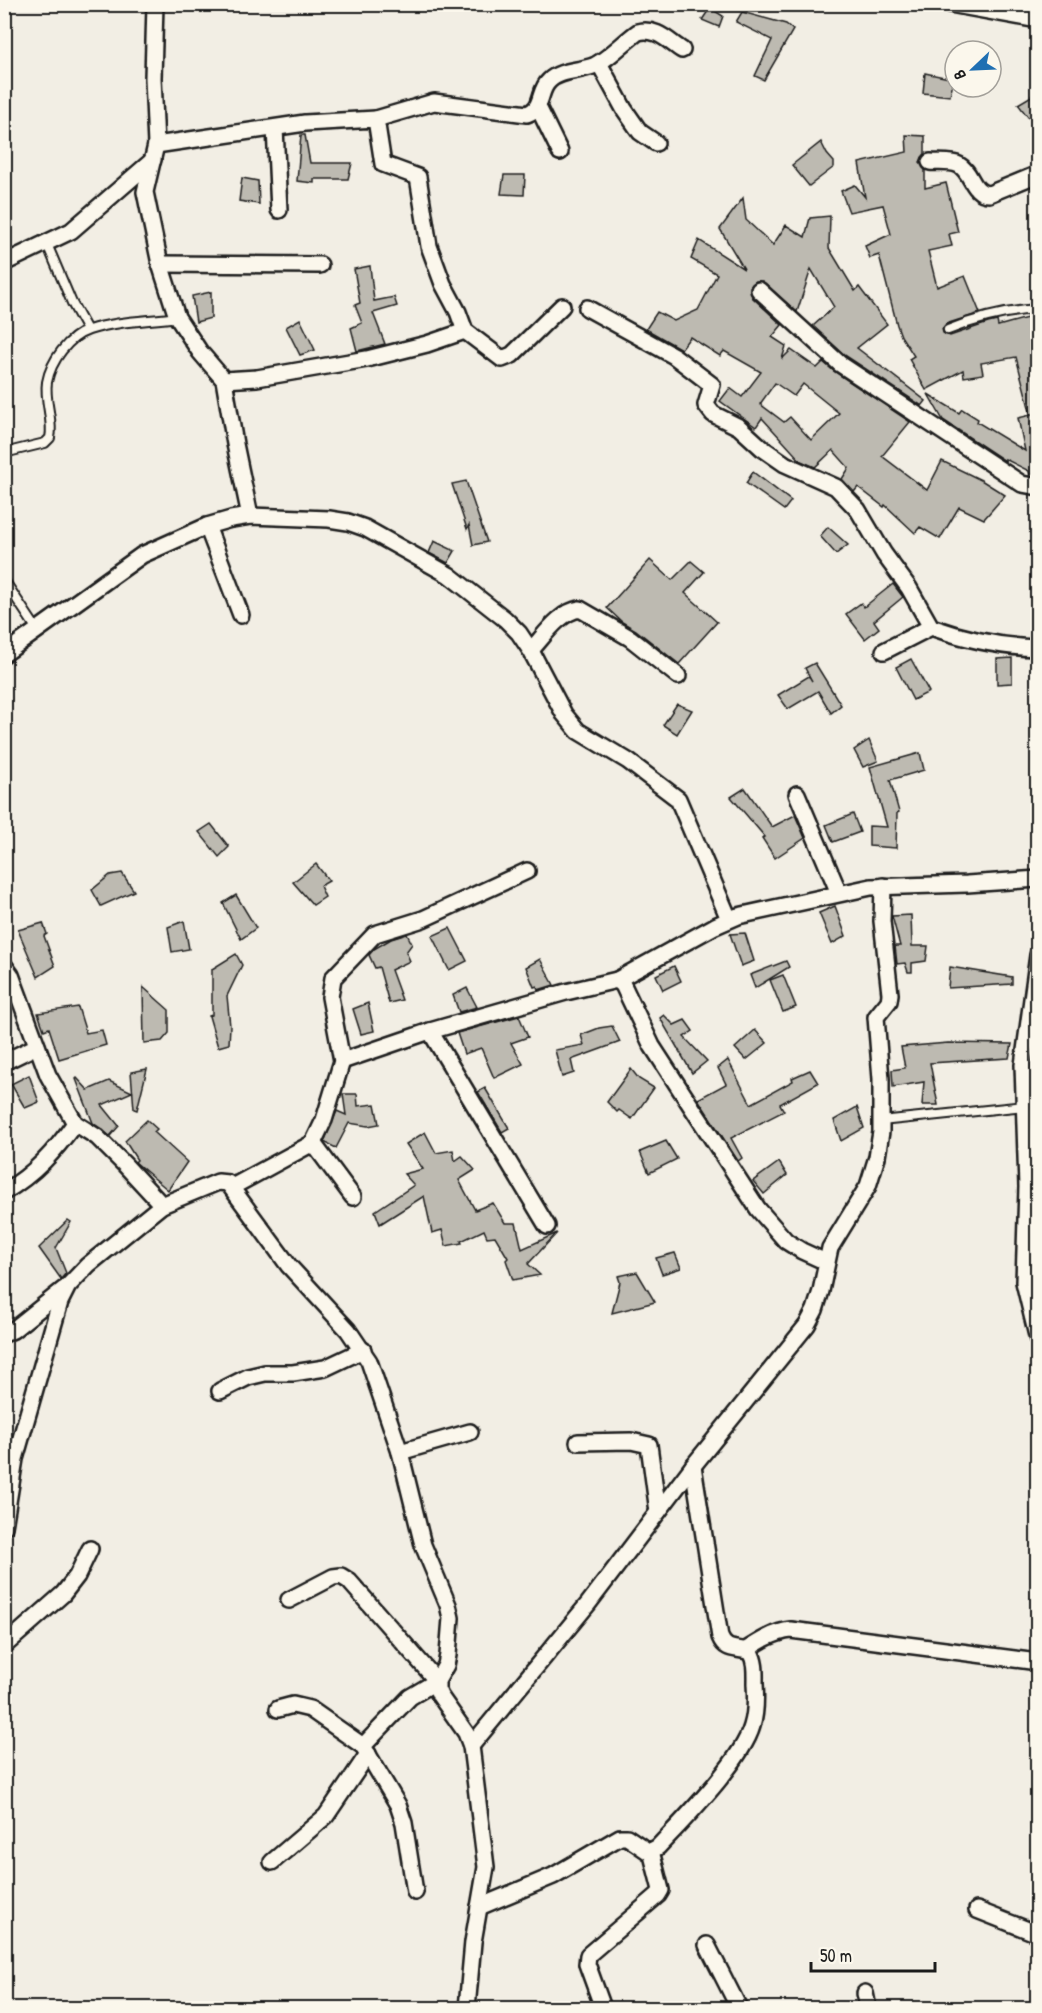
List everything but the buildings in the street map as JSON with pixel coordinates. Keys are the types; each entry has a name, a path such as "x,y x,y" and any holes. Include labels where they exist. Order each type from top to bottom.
{"street":[{"path":"155,4 154,152 145,192 160,264 177,317 200,352 224,380 250,516"},
{"path":"950,4 1038,21"},
{"path":"4,263 71,231 154,152 305,123 376,119 434,102 521,114 534,112 549,80 555,76 599,63 630,38 645,30 657,33 682,50"},
{"path":"599,63 624,109 640,132 656,143"},
{"path":"538,107 560,152"},
{"path":"376,119 383,165 418,177 429,246 443,284 465,331 502,359 512,355 562,306"},
{"path":"275,128 279,210"},
{"path":"930,162 958,164 983,194 989,194 1038,174"},
{"path":"160,264 320,265"},
{"path":"759,290 840,364 1022,484 1038,487"},
{"path":"587,308 674,356 704,378 712,385 706,405 714,414 739,427 784,464 836,487 858,510 884,554 909,588 931,627"},
{"path":"224,380 257,378 367,359 427,344 465,331"},
{"path":"4,654 142,555 207,526 250,516 328,519 348,522 365,528 449,575 505,619 531,650 564,714 578,731 628,761 678,799 729,919"},
{"path":"207,526 241,615"},
{"path":"531,650 561,617 571,610 580,609 630,638 678,676"},
{"path":"884,651 931,627 990,643 1038,648"},
{"path":"797,794 839,893"},
{"path":"232,1187 313,1143 324,1120 342,1060 330,997 333,978 375,934 423,919 527,871"},
{"path":"342,1060 430,1031 617,980 729,919 839,893 883,886 1038,879"},
{"path":"471,1746 588,1604 693,1466 807,1325 815,1310 830,1248 864,1193 874,1171 881,1132 876,1017 889,1001 890,994 882,921 883,886"},
{"path":"1038,955 1023,1065 1027,1187 1024,1282 1038,1340"},
{"path":"4,964 11,975 48,1075 75,1122 97,1137 162,1205"},
{"path":"617,980 623,985 652,1046 758,1209 786,1241 826,1262"},
{"path":"430,1031 547,1226"},
{"path":"4,1062 37,1046"},
{"path":"4,1192 42,1165 75,1122"},
{"path":"313,1143 353,1197"},
{"path":"4,1334 13,1330 68,1286 88,1265 162,1205 218,1182 228,1183 232,1187 289,1266 348,1330 363,1350 373,1370 400,1452 423,1545 448,1605 450,1618 448,1655 446,1665 437,1681 437,1689 466,1733 471,1746 486,1867 473,1942 467,2008"},
{"path":"4,1527 15,1459 60,1302 68,1286"},
{"path":"220,1391 248,1377 265,1373 293,1373 326,1368 363,1350"},
{"path":"400,1452 470,1432"},
{"path":"578,1442 631,1441 649,1445 658,1512"},
{"path":"479,1908 553,1876 620,1837 627,1837 645,1850 651,1851 658,1847 694,1808 738,1755 747,1740 753,1725 756,1700 755,1664 753,1656 746,1650 728,1648 723,1644 720,1636 693,1466"},
{"path":"4,1646 63,1594 77,1576 90,1549"},
{"path":"289,1600 333,1577 341,1576 349,1581 437,1681"},
{"path":"746,1650 763,1639 782,1631 791,1630 1038,1662"},
{"path":"272,1862 326,1816 366,1750 410,1697 437,1681"},
{"path":"278,1709 293,1705 310,1709 366,1750 401,1814 416,1892"},
{"path":"603,2008 587,1964 588,1955 658,1895 661,1890 651,1851"},
{"path":"977,1910 1038,1934"},
{"path":"707,1945 739,2008"},
{"path":"865,1993 868,2008"}],"lane":[{"path":"47,244 72,303 87,330"},
{"path":"948,330 979,318 1005,312 1038,309"},
{"path":"4,453 45,443 50,438 47,384 51,367 61,351 87,330 102,326 177,317"},
{"path":"4,580 38,631"},
{"path":"881,1120 1025,1106"}]}
